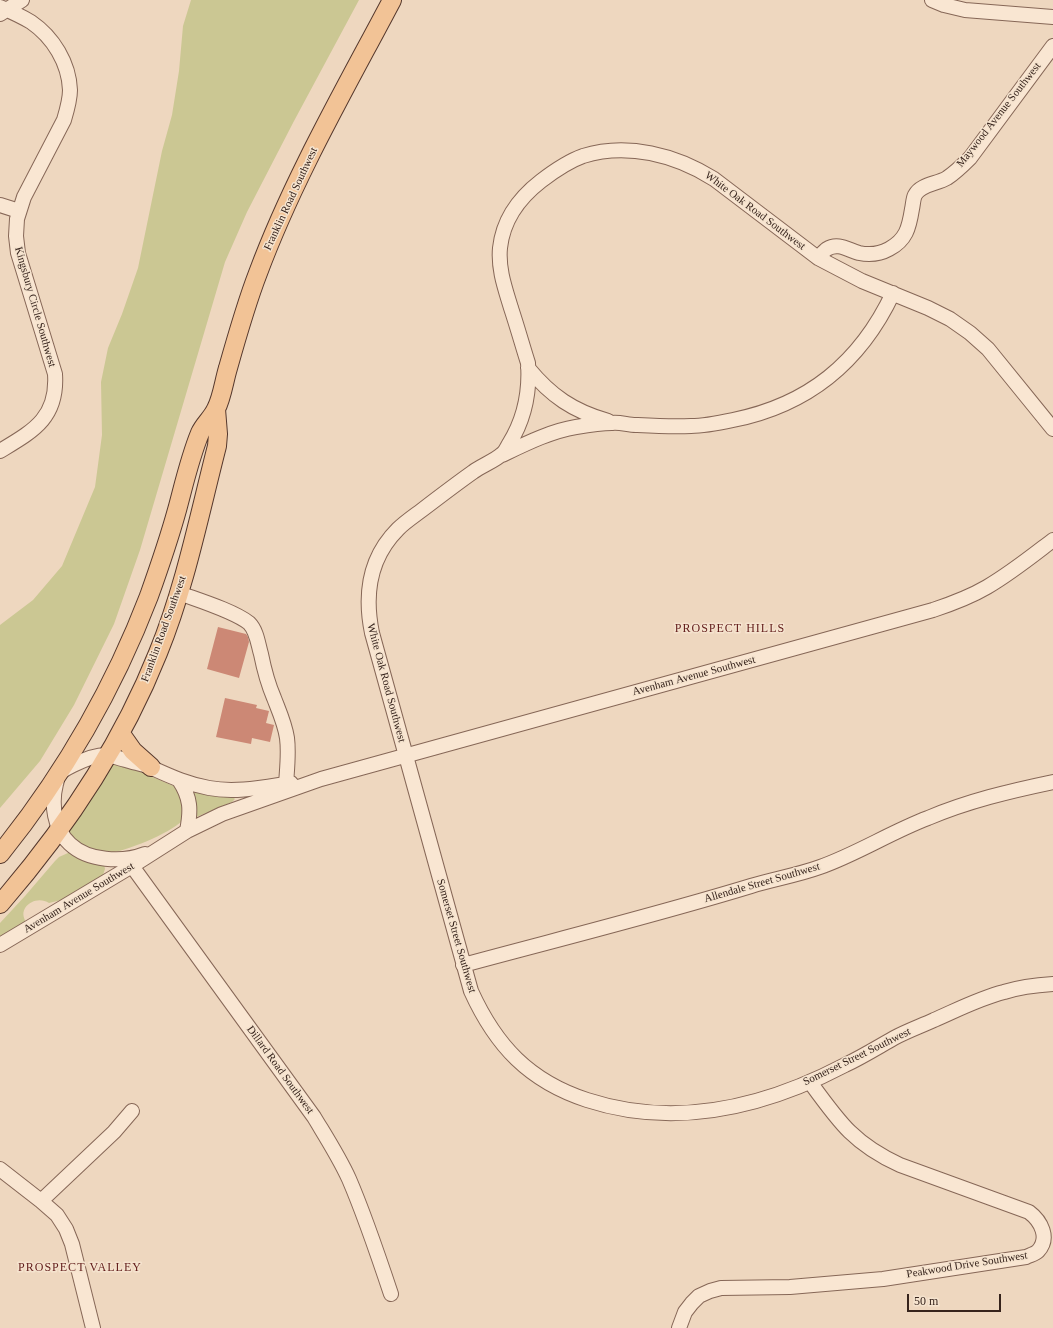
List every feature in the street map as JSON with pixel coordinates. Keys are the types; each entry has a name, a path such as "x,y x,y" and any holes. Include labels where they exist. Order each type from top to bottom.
{"main road":[{"name":"Franklin Road Southwest","path":"0,854 22,827 58,775 89,724 128,646 159,567 190,462 201,431 216,409 244,313 281,216 324,129 392,0"},
{"name":"Franklin Road Southwest","path":"0,904 32,867 88,789 121,734 140,695 158,653 179,593 217,446 218,434 216,409"},
{"path":"121,734 134,751 151,767"}],"street":[{"path":"2,10 22,0"},
{"path":"932,0 944,5 966,10 1053,17"},
{"name":"Kingsbury Circle Southwest","path":"0,451 20,439 39,424 47,414 54,400 56,387 54,374 18,253 16,236 19,211 24,196 64,120 70,90 64,61 54,45 43,32 30,22 2,10"},
{"name":"Maywood Avenue Southwest","path":"818,258 827,249 834,246 842,246 859,253 871,254 890,249 900,241 909,226 914,197 920,189 945,179 966,162 1053,46"},
{"name":"White Oak Road Southwest","path":"406,756 368,616 368,592 370,581 375,564 383,548 398,528 473,471 502,455 514,437 521,419 528,390 528,363 503,281 500,265 500,249 504,229 510,214 532,188 552,173 582,157 608,151 636,151 667,158 700,170 818,258 862,281 928,308 950,319 970,333 988,349 1053,429"},
{"path":"0,205 19,211"},
{"path":"502,455 529,442 574,427 614,423 663,427 693,426 746,417 786,404 808,392 847,362 875,327 893,293"},
{"path":"528,368 541,384 556,397 592,417 614,423"},
{"name":"Avenham Avenue Southwest","path":"0,945 132,866 187,831 222,814 321,779 933,610 960,600 987,587 1053,540"},
{"path":"179,593 206,602 241,618 250,624 255,633 273,697 281,713 287,737 288,757 286,784"},
{"name":"Avenham Avenue Southwest","path":"157,850 142,856 129,858 96,857 81,852 69,843 60,830 54,806 58,775 70,766 81,761 108,755 151,767 189,784 211,788 232,790 250,789 321,779"},
{"name":"Somerset Street Southwest","path":"406,756 463,965 471,991 480,1012 492,1032 507,1050 528,1069 547,1083 568,1093 597,1103 650,1112 680,1113 711,1111 735,1107 775,1095 810,1082 844,1066 895,1038 977,1001 1004,992 1032,986 1053,984"},
{"path":"179,780 189,800 190,816 187,831"},
{"name":"Allendale Street Southwest","path":"463,965 682,907 820,867 847,856 889,834 928,817 1010,791 1053,782"},
{"name":"Dillard Road Southwest","path":"132,866 314,1117 332,1147 352,1186 372,1236 391,1294"},
{"name":"Peakwood Drive Southwest","path":"679,1328 685,1312 699,1296 721,1288 790,1286 883,1279 1026,1257 1036,1253 1039,1250 1043,1240 1043,1232 1036,1217 1029,1212 884,1158 852,1135 836,1118 810,1082"},
{"path":"42,1200 114,1132 132,1111"},
{"path":"0,1169 42,1200 57,1215 66,1229 70,1239 93,1328"}],"shaded area":[{"path":"191,0 359,0 247,212 225,262 140,550 114,624 74,705 40,761 0,808 0,625 33,600 62,566 95,487 102,435 101,382 108,348 138,268 162,151 172,115 179,71 183,26"},
{"path":"113,763 120,763 176,787 185,801 182,821 168,831 136,846 108,853 89,850 68,833"},
{"path":"191,791 207,795 233,797 235,799 232,802 194,818 196,801"},
{"path":"68,853 74,853 104,864 105,869 103,875 65,899 49,903 38,900 33,901 25,908 24,917 27,923 0,939 0,923 55,861 59,857"}],"building":[{"path":"218,627 246,634 248,637 249,642 239,678 207,669"},
{"path":"225,698 257,705 256,708 269,711 266,723 274,725 270,742 252,738 251,744 216,737"}],"district":[{"name":"PROSPECT HILLS","path":"730,629"},
{"name":"PROSPECT VALLEY","path":"80,1268"}]}
